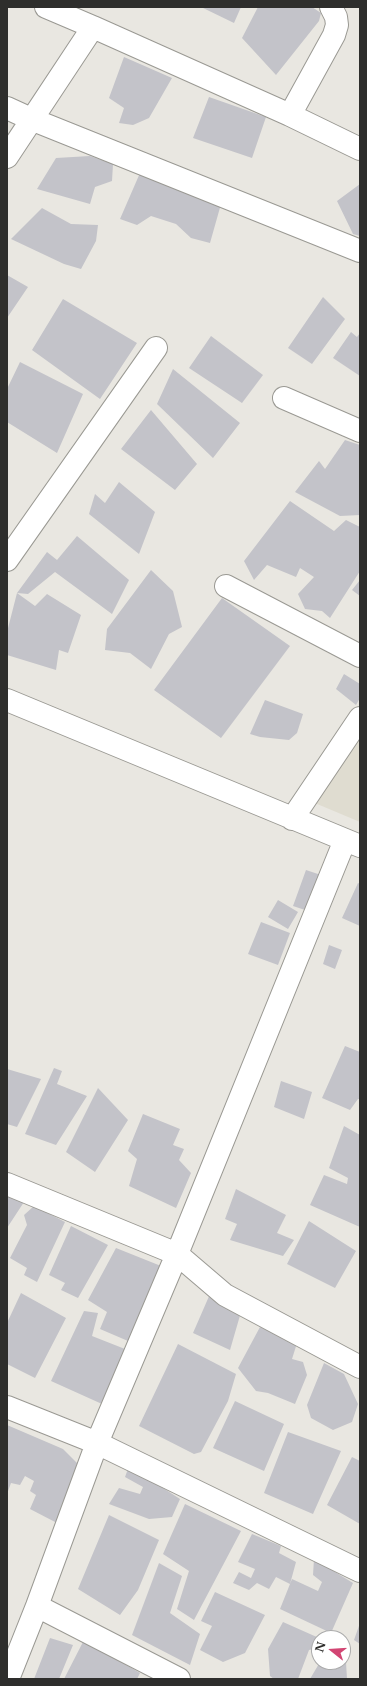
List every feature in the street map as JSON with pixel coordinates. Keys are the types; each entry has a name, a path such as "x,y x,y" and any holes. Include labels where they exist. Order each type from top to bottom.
{"street":[{"path":"46,7 290,115 360,149"},
{"path":"290,115 334,35 337,25 336,17 331,7"},
{"path":"7,157 93,27"},
{"path":"7,108 360,251"},
{"path":"7,560 156,348"},
{"path":"284,398 360,431"},
{"path":"226,586 360,656"},
{"path":"7,700 353,843 97,1443 37,1606 8,1679"},
{"path":"292,819 360,718"},
{"path":"7,1184 178,1254 225,1295 360,1368"},
{"path":"7,1407 97,1443 360,1571"},
{"path":"37,1606 179,1679"}],"shaded area":[{"path":"360,730 360,822 310,801"}],"building":[{"path":"201,7 241,7 234,23"},
{"path":"258,7 312,7 321,13 319,21 276,75 242,38"},
{"path":"124,57 172,78 149,118 133,125 119,123 124,108 109,98"},
{"path":"209,97 266,117 252,158 193,138"},
{"path":"90,156 113,164 112,181 95,187 90,204 37,189 56,158"},
{"path":"140,173 221,204 210,243 191,238 176,224 151,216 137,225 120,219"},
{"path":"360,184 360,236 353,234 337,201"},
{"path":"42,208 71,224 98,225 96,241 81,269 64,264 11,239"},
{"path":"7,275 28,287 7,318"},
{"path":"323,297 345,319 312,364 288,348"},
{"path":"63,299 137,343 100,399 32,350"},
{"path":"351,332 357,337 360,333 360,376 333,358"},
{"path":"211,336 263,375 242,403 189,368"},
{"path":"20,362 83,394 57,453 7,422 7,389"},
{"path":"173,369 240,423 213,458 157,404"},
{"path":"151,410 197,464 175,490 121,449"},
{"path":"345,440 360,445 360,515 340,516 295,492 319,461 325,469"},
{"path":"119,482 155,512 139,554 89,514 95,494 105,503"},
{"path":"290,501 334,531 346,520 360,527 360,571 330,618 322,611 305,609 298,594 314,577 300,568 296,577 267,565 254,580 244,561"},
{"path":"77,536 129,580 112,614 55,572 28,594 17,593 47,552 57,560"},
{"path":"151,570 173,591 182,627 169,634 151,669 130,653 105,650 107,629"},
{"path":"360,580 360,596 352,590"},
{"path":"17,593 35,606 47,594 81,615 68,653 59,650 56,670 7,655 7,632"},
{"path":"222,598 290,646 221,738 154,690"},
{"path":"344,674 360,684 360,698 356,705 336,689"},
{"path":"265,700 303,714 297,733 289,740 260,737 250,734"},
{"path":"306,870 327,877 318,901 310,898 305,910 293,906"},
{"path":"358,883 360,884 360,926 342,918"},
{"path":"278,900 298,912 288,929 268,917"},
{"path":"261,922 290,933 278,965 248,954"},
{"path":"329,945 342,950 335,969 323,964"},
{"path":"345,1046 360,1052 360,1099 358,1099 350,1110 322,1098"},
{"path":"54,1068 62,1071 57,1084 87,1096 56,1145 25,1134"},
{"path":"7,1069 41,1079 17,1127 7,1124"},
{"path":"281,1081 312,1092 304,1119 274,1107"},
{"path":"98,1088 128,1120 95,1172 66,1152"},
{"path":"143,1114 180,1129 173,1145 184,1149 179,1160 191,1173 176,1208 129,1186 137,1159 128,1151"},
{"path":"344,1126 360,1135 360,1227 310,1205 324,1175 347,1184 348,1178 329,1168"},
{"path":"236,1189 286,1215 277,1233 294,1240 283,1256 230,1240 237,1224 225,1219"},
{"path":"7,1195 24,1202 7,1228"},
{"path":"34,1206 65,1222 37,1282 24,1275 27,1268 10,1258 27,1225 24,1215"},
{"path":"309,1221 356,1251 335,1288 287,1264"},
{"path":"71,1226 108,1245 78,1298 61,1290 65,1283 49,1275"},
{"path":"116,1248 161,1266 128,1341 100,1329 107,1312 88,1300"},
{"path":"21,1293 66,1318 35,1378 7,1364 7,1323"},
{"path":"210,1294 241,1312 230,1350 193,1333"},
{"path":"84,1311 98,1313 92,1336 125,1349 102,1404 51,1381"},
{"path":"260,1327 297,1343 292,1359 303,1362 307,1375 295,1404 268,1393 256,1391 238,1368"},
{"path":"178,1344 236,1374 228,1401 201,1452 194,1454 139,1426"},
{"path":"324,1363 344,1374 358,1404 352,1422 333,1430 311,1418 307,1405"},
{"path":"235,1401 284,1424 264,1471 213,1448"},
{"path":"7,1425 63,1449 79,1465 57,1523 30,1509 36,1495 30,1491 34,1481 25,1476 20,1485 11,1483 7,1494"},
{"path":"288,1432 341,1451 313,1514 264,1493"},
{"path":"352,1457 360,1461 360,1524 327,1505"},
{"path":"129,1466 180,1499 172,1517 149,1519 109,1504 119,1488 140,1494 143,1487 125,1477"},
{"path":"185,1504 241,1531 194,1620 177,1609 189,1571 163,1554"},
{"path":"109,1515 159,1540 138,1590 120,1615 78,1589"},
{"path":"252,1534 281,1546 279,1553 296,1562 290,1584 276,1577 269,1589 257,1583 249,1590 233,1583 239,1572 251,1578 255,1569 238,1562"},
{"path":"314,1559 353,1583 332,1630 325,1630 280,1609 292,1579 318,1591 322,1582 313,1575"},
{"path":"159,1563 182,1576 170,1613 200,1634 190,1665 132,1635"},
{"path":"215,1592 265,1615 245,1653 223,1662 200,1650 212,1626 201,1621"},
{"path":"283,1622 311,1634 311,1650 309,1650 298,1679 274,1679 270,1676 268,1649"},
{"path":"360,1623 360,1644 354,1640"},
{"path":"50,1638 73,1645 59,1679 34,1679"},
{"path":"84,1640 140,1673 137,1679 64,1679"},
{"path":"315,1670 346,1670 347,1679 310,1679"}]}
